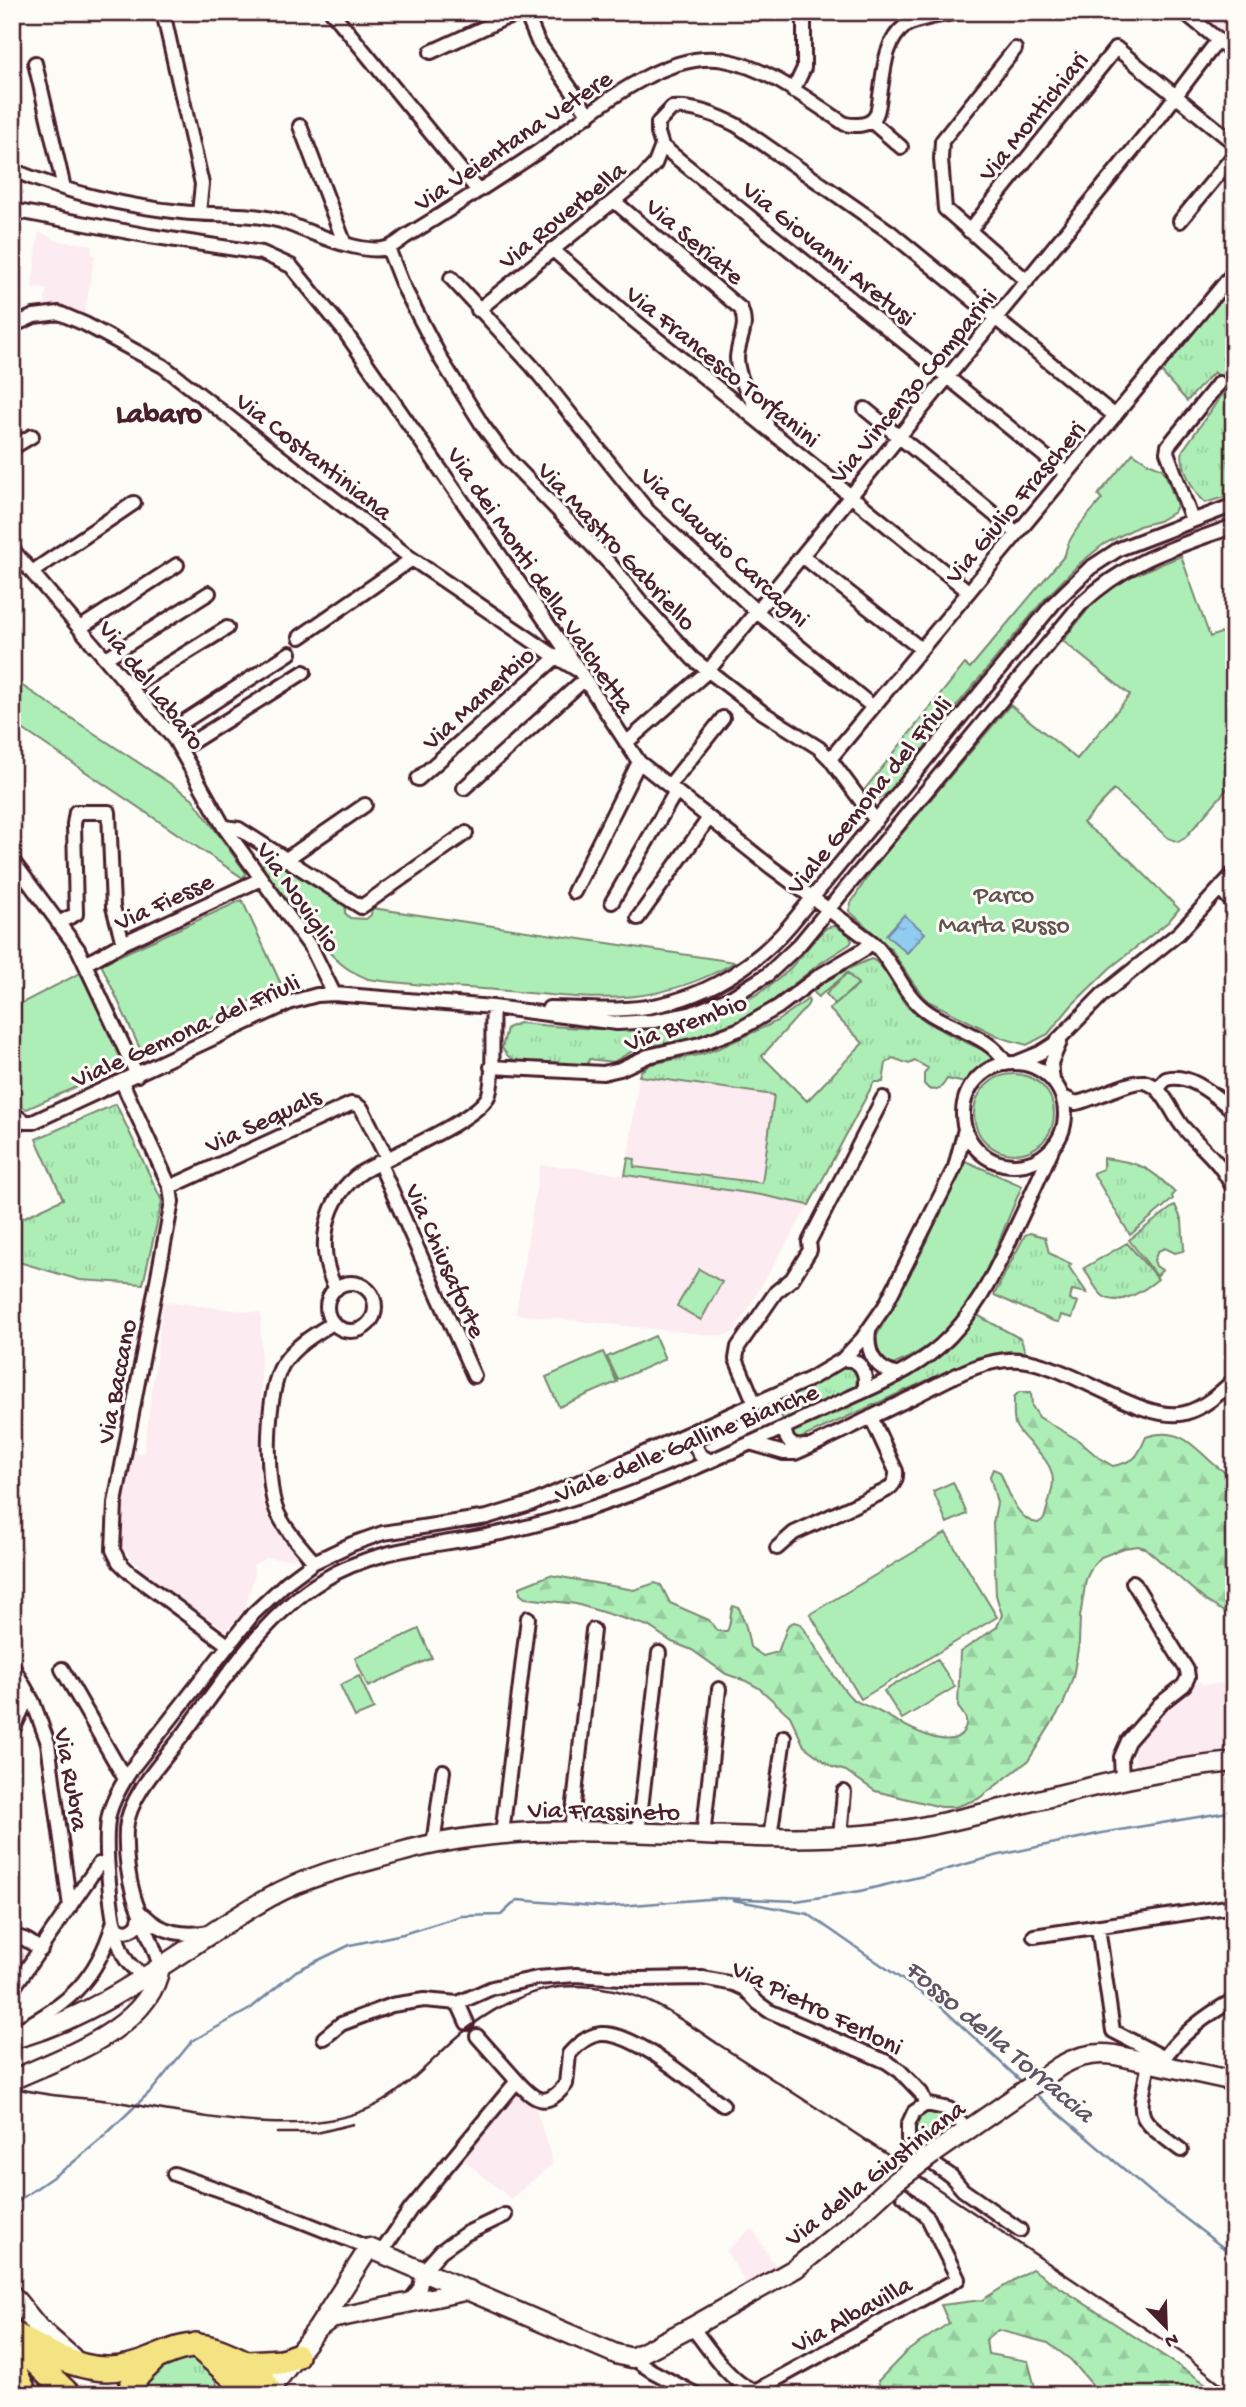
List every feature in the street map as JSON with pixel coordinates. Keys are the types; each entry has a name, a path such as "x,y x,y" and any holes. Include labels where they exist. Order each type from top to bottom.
{"highway":[{"path":"12,2333 46,2351 80,2364 109,2369 155,2358 178,2348 196,2346 222,2351 248,2363 260,2374 267,2393"},
{"path":"12,2339 69,2395"},
{"path":"196,2346 246,2387 267,2393"},
{"path":"248,2363 282,2361 296,2356"},
{"path":"127,2395 138,2375 155,2358"},
{"path":"12,2359 49,2395"},
{"path":"217,2363 225,2382 226,2395"},
{"path":"80,2364 97,2375 114,2395"},
{"path":"12,2366 26,2395"}],"street":[{"path":"163,12 202,184 199,214"},
{"path":"332,12 478,191"},
{"path":"793,91 804,68 804,12"},
{"path":"901,147 871,121 878,109 889,48 898,33 913,22 958,12"},
{"path":"1184,12 1234,53"},
{"path":"431,52 503,19 528,13 538,43 589,115"},
{"name":"Via Vincenzo Comparini","path":"626,743 708,671 1027,281 1218,40"},
{"name":"Via Montichiari","path":"969,231 1116,48 1234,143"},
{"path":"1015,49 941,146 945,209 1027,281"},
{"name":"Via Veientana Vetere","path":"388,248 656,72 699,60 721,60 744,65 765,74 845,124 860,125 871,121"},
{"path":"35,63 64,188"},
{"path":"662,146 657,133 658,123 672,108 720,116 738,126 881,226 1115,416"},
{"path":"300,126 344,242"},
{"name":"Via Roverbella","path":"478,310 649,172 662,146"},
{"name":"Via Giovanni Aretusi","path":"662,146 1067,474"},
{"path":"1180,220 1234,155"},
{"path":"12,170 64,188 116,201 199,214 271,219 364,248 388,248"},
{"name":"Via Seriate","path":"614,201 741,309 745,325 737,356 739,371 772,433"},
{"name":"Via dei Monti della Valchetta","path":"12,210 150,236 262,253 291,266 345,332 561,653 582,674 639,762 872,942 885,955 904,988 921,1007 943,1022 992,1047 1012,1063"},
{"name":"Via Mastro Gabriello","path":"388,248 400,280 424,328 459,390 497,446 610,564 689,654 762,712 810,741 830,759 876,821"},
{"name":"Via Francesco Torfanini","path":"552,249 620,309 968,591"},
{"name":"Via Giulio Frascheri","path":"830,759 1234,272"},
{"name":"Via Claudio Carcagni","path":"451,278 532,366 648,511 757,612 873,707"},
{"name":"Via Costantiniana","path":"12,326 34,316 59,313 163,366 412,559 561,653"},
{"path":"1192,520 1167,452 1168,446 1219,383"},
{"path":"865,409 1017,533"},
{"path":"12,447 32,436"},
{"path":"32,572 134,503"},
{"name":"Viale Gemona del Friuli","path":"493,1007 624,1009 660,1004 718,984 755,959 785,932 1054,603 1077,579 1119,549 1234,505"},
{"path":"1208,514 1215,533"},
{"path":"1178,525 1185,544"},
{"name":"Viale Gemona del Friuli","path":"12,1113 25,1122 36,1121 292,1002 317,995 334,994 493,1007 617,1023 660,1020 690,1014 730,998 767,975 799,945 1081,604 1123,570 1145,559 1234,526"},
{"name":"Via del Labaro","path":"12,548 168,732 224,827"},
{"path":"802,556 921,649"},
{"path":"300,637 412,559"},
{"path":"80,628 177,565"},
{"path":"106,658 209,593"},
{"path":"131,687 227,628"},
{"path":"168,732 290,653"},
{"name":"Via Manerbio","path":"418,779 561,653"},
{"path":"181,750 304,672"},
{"path":"464,788 582,674"},
{"path":"612,902 672,789 723,718"},
{"path":"936,747 953,760"},
{"path":"574,892 639,762"},
{"path":"918,768 934,782"},
{"path":"285,860 365,805"},
{"path":"58,923 76,914 76,812 109,812 114,906 123,943"},
{"path":"638,918 709,818"},
{"path":"224,827 239,829 361,908 466,833"},
{"name":"Via Noviglio","path":"224,827 316,956 334,994"},
{"path":"12,860 72,941 137,1075"},
{"path":"1102,1095 1077,1113 1055,1145 1043,1156 1021,1164 1003,1164 979,1152 965,1129 962,1105 972,1084 986,1071 1044,1051 1105,993 1179,933 1234,873"},
{"name":"Via Fiesse","path":"85,964 123,943 261,879"},
{"path":"1220,889 1234,904"},
{"name":"Via Brembio","path":"491,1067 594,1073 615,1071 648,1056 692,1047 740,1029 778,1007 823,973 872,942"},
{"path":"336,1289 328,1270 324,1240 327,1221 338,1196 349,1183 383,1160 477,1110 489,1094 493,1007"},
{"path":"1054,1082 1052,1058 1070,1028"},
{"path":"1012,1063 1038,1068 1054,1082 1063,1097 1076,1103 1140,1082 1157,1089 1180,1124 1217,1161 1234,1190"},
{"path":"1157,1089 1166,1079 1181,1078 1212,1094 1234,1111"},
{"name":"Via Baccano","path":"122,1082 170,1187 172,1210 125,1441 115,1503 112,1544 116,1557 125,1568 228,1645"},
{"path":"1061,1133 1065,1111 1063,1097"},
{"path":"755,1404 736,1359 738,1347 776,1292 792,1279 810,1250 809,1242 883,1098"},
{"name":"Via Sequals","path":"170,1187 348,1104 357,1105 362,1110 383,1160"},
{"name":"Viale delle Galline Bianche","path":"965,1129 952,1172 890,1296 869,1331 842,1360 810,1379 530,1504 487,1517 383,1533 352,1544 314,1562 287,1582 253,1614 125,1779 113,1803 107,1829 113,1924 131,1968 153,1972 141,1912 133,1894 126,1840 127,1825 134,1802 258,1637 296,1598 343,1568 372,1557 490,1536 558,1520 641,1490 898,1375 947,1340 979,1302 1055,1145"},
{"name":"Via Chiusaforte","path":"383,1160 474,1376"},
{"path":"351,1283 372,1294 375,1310 373,1318 362,1329 346,1331 333,1323 327,1309 331,1294 336,1289 351,1283"},
{"path":"314,1562 289,1532 275,1505 269,1467 271,1405 284,1362 307,1340 333,1323"},
{"path":"869,1331 870,1356 881,1367 898,1375"},
{"path":"842,1360 852,1360 862,1367 866,1379 864,1391"},
{"path":"750,1443 792,1454 975,1367 1006,1360 1049,1366 1146,1410 1163,1415 1182,1414 1198,1408 1234,1381"},
{"path":"709,1460 696,1451 695,1443 723,1424 731,1415"},
{"path":"777,1548 794,1533 883,1492 893,1484 896,1478 894,1467 871,1417"},
{"path":"785,1427 786,1438 792,1445 810,1445"},
{"path":"12,1492 12,1512"},
{"path":"1122,1780 1121,1758 1128,1741 1160,1704 1186,1683 1188,1675 1133,1582"},
{"path":"502,1834 528,1618"},
{"path":"571,1831 593,1630"},
{"path":"638,1834 659,1653"},
{"name":"Via Rubra","path":"12,1665 29,1695 48,1743 70,1907"},
{"path":"62,1669 125,1779"},
{"path":"703,1837 719,1689"},
{"path":"12,1732 29,1695"},
{"path":"770,1838 784,1737"},
{"name":"Via Frassineto","path":"12,2039 47,2027 94,2005 153,1972 270,1897 307,1879 400,1852 502,1834 571,1831 703,1837 839,1837 920,1828 1122,1780 1234,1762"},
{"path":"433,1845 443,1772"},
{"path":"839,1837 844,1792"},
{"path":"12,1990 99,1864"},
{"path":"1034,1936 1234,1906"},
{"path":"113,1924 122,1931 132,1930 140,1922 141,1912"},
{"path":"141,1912 153,1924 170,1932 197,1933 217,1930"},
{"name":"Viale delle Galline Bianche","path":"12,2033 49,2014 76,1993 96,1966 106,1947 113,1924"},
{"path":"1098,1927 1114,2031 1158,2062"},
{"path":"12,1938 18,1936 41,1950"},
{"path":"12,2080 111,2031 132,2017 154,1989 153,1972"},
{"name":"Via Pietro Ferloni","path":"458,2003 509,1983 551,1976 702,1978 722,1981 745,1989 769,2011 891,2064 920,2092 926,2104 949,2109 968,2130"},
{"path":"324,2038 341,2024 397,2004 424,2000 458,2003 467,2023"},
{"path":"1181,2150 1149,2125 1142,2116 1141,2106 1158,2062 1199,2024 1234,2000"},
{"path":"94,2005 114,2013 116,2021 111,2031"},
{"path":"477,2036 535,2099 552,2096 566,2084 567,2057 570,2052 592,2036 611,2035 644,2048 723,2105"},
{"name":"Via della Giustiniana","path":"632,2358 796,2268 894,2183 1060,2066 1076,2058 1097,2054 1158,2062 1234,2081"},
{"path":"267,2393 317,2329 347,2283 517,2081"},
{"path":"926,2104 914,2112 908,2125 908,2139 913,2150 1020,2230"},
{"path":"174,2174 375,2250 617,2354 632,2358 697,2395"},
{"name":"Via Albavilla","path":"692,2327 715,2357 744,2386 758,2390 958,2279 928,2218 903,2195"},
{"path":"409,2302 420,2288 423,2271 435,2256 455,2239 505,2215"},
{"path":"347,2283 347,2294 351,2302 372,2310"},
{"path":"317,2329 336,2318 469,2291"},
{"path":"12,2295 54,2343 80,2364"}],"shaded area":[{"path":"1217,12 1234,12 1234,42 1209,22"},
{"path":"39,232 58,241 92,245 91,254 95,255 84,316 71,310 45,306 46,289 32,287"},
{"path":"639,1076 775,1095 762,1183 634,1167 628,1158"},
{"path":"540,1165 761,1195 809,1205 734,1332 720,1336 516,1314"},
{"path":"165,1302 261,1313 261,1414 258,1455 261,1498 272,1525 297,1556 292,1559 266,1558 253,1565 255,1574 244,1610 226,1630 155,1582 140,1570 139,1564 132,1561 127,1552 123,1553 119,1545 118,1527 127,1453 144,1453"},
{"path":"1200,1681 1202,1685 1234,1682 1234,1754 1206,1755 1137,1768 1133,1748 1178,1696"},
{"path":"522,2092 535,2106 553,2163 511,2199 459,2156 514,2093"},
{"path":"752,2228 777,2269 747,2285 726,2251"}],"green space":[{"path":"1234,283 1234,494 1205,503 1188,478 1183,463 1183,450 1229,385 1214,372 1187,401 1161,372"},
{"path":"1133,453 1161,468 1165,473 1177,506 1174,512 1104,544 1079,564 1043,601 935,732 896,788 879,798 872,797 865,789 965,664 970,668 1065,555 1075,532 1102,499 1098,495"},
{"name":"Parco Marta Russo","path":"1181,556 1210,637 1234,628 1234,781 1185,838 1178,842 1168,838 1114,790 1083,823 1129,859 1179,909 1168,922 1110,968 1072,1005 1048,1034 1027,1045 1002,1038 928,1001 891,949 849,911 851,903 873,868 1010,705 1077,759 1130,695 1063,641 1093,603 1125,579"},
{"path":"12,679 192,798 246,873 243,878 12,722"},
{"path":"271,857 346,902 345,913 350,918 366,919 371,915 372,908 735,962 704,978 675,988 647,995 618,997 560,996 368,979 336,959 272,885 263,864"},
{"path":"242,900 282,986 141,1051 101,964"},
{"path":"835,926 849,935 852,941 850,944 742,1021 698,1037 636,1049 613,1062 589,1059 587,1067 516,1061 502,1048 507,1028 519,1023 620,1030 685,1023 716,1014 747,1000 777,980 825,929"},
{"path":"871,959 881,966 903,1001 916,1014 996,1057 998,1061 984,1065 965,1083 947,1079 935,1090 924,1084 924,1074 928,1068 915,1061 909,1064 893,1058 886,1063 883,1082 874,1082 809,1205 761,1195 625,1175 628,1158 635,1159 634,1167 762,1183 774,1095 639,1076 641,1071 651,1064 703,1054 724,1046 777,1021 808,999 807,1006 762,1056 807,1101 863,1043 829,1009 858,985 848,973 818,997 813,991 834,975"},
{"path":"80,973 127,1064 27,1109 15,1105 12,1101 12,1008"},
{"path":"847,973 858,984 835,1004 826,994"},
{"path":"1006,1074 1022,1074 1036,1080 1048,1092 1054,1106 1054,1122 1048,1136 1036,1148 1022,1154 1006,1154 992,1148 980,1136 974,1122 974,1106 980,1092 992,1080"},
{"path":"116,1104 162,1201 143,1284 80,1280 12,1260 12,1223 63,1199 36,1139"},
{"path":"1103,1158 1143,1167 1159,1177 1175,1193 1173,1199 1130,1235 1093,1173 1103,1169"},
{"path":"963,1160 1022,1186 989,1265 964,1310 950,1328 932,1343 891,1366 879,1355 876,1337 926,1244"},
{"path":"1175,1205 1182,1221 1184,1249 1175,1253 1165,1248 1158,1251 1154,1260 1156,1266 1162,1270 1157,1276 1129,1240"},
{"path":"1030,1233 1045,1237 1049,1253 1071,1264 1069,1267 1087,1293 1072,1290 1070,1300 1078,1302 1072,1318 1061,1315 1059,1322 1053,1321 994,1295 1025,1235"},
{"path":"1127,1243 1158,1279 1132,1296 1109,1299 1097,1290 1084,1268"},
{"path":"699,1269 722,1282 701,1320 677,1306"},
{"path":"977,1315 1021,1339 1025,1352 1008,1351 978,1357 799,1439 791,1435 795,1430 912,1375 953,1345"},
{"path":"655,1336 665,1359 618,1380 607,1357"},
{"path":"603,1352 617,1382 559,1407 546,1377"},
{"path":"843,1366 850,1366 857,1374 856,1386 852,1391 785,1424 774,1400"},
{"path":"1019,1392 1031,1392 1032,1406 1039,1417 1078,1440 1113,1466 1135,1458 1146,1437 1174,1435 1185,1439 1222,1471 1234,1477 1234,1618 1206,1601 1145,1548 1124,1548 1101,1557 1086,1579 1073,1677 1063,1705 1028,1761 978,1799 955,1807 941,1807 875,1791 846,1771 832,1767 804,1746 790,1716 759,1688 726,1674 692,1650 672,1642 648,1626 576,1604 525,1598 520,1594 520,1587 550,1575 634,1590 655,1583 661,1585 670,1603 709,1620 717,1631 727,1631 733,1606 739,1608 750,1647 763,1656 778,1652 788,1625 794,1622 801,1624 834,1676 853,1699 922,1734 947,1740 957,1737 964,1730 966,1723 958,1707 960,1652 997,1627 1002,1615 996,1595 993,1523 997,1503 990,1476 993,1469 1000,1472 1018,1510 1030,1521 1038,1523 1044,1519 1053,1482 1048,1464 1018,1431 1015,1424 1014,1397"},
{"path":"953,1482 967,1514 947,1523 933,1491"},
{"path":"946,1533 997,1617 861,1699 810,1614"},
{"path":"419,1629 432,1658 368,1687 355,1658"},
{"path":"937,1659 955,1687 902,1719 884,1691"},
{"path":"359,1676 374,1709 355,1717 340,1685"},
{"path":"928,2111 942,2114 949,2127 945,2134 921,2152 910,2127 917,2117"},
{"path":"1032,2269 1223,2395 1101,2395 1071,2360 1048,2343 998,2330 986,2340 988,2354 1028,2361 1037,2395 876,2395 881,2390 878,2381 906,2352 949,2323 941,2305 982,2300"},
{"path":"192,2358 203,2363 211,2372 219,2395 132,2395 165,2365"}],"water":[{"path":"904,915 925,933 907,953 886,935"}],"waterway":[{"path":"12,2205 70,2165 100,2140 153,2089 192,2041 250,2009 296,1971 350,1945 403,1934 461,1916 501,1915 517,1900 607,1907 721,1898 796,1901 860,1891 995,1856 1102,1833 1234,1811"},
{"name":"Fosso della Torraccia","path":"733,1900 808,1914 939,2005 1023,2083"},
{"name":"Fosso della Torraccia","path":"1033,2092 1152,2193 1234,2256"}],"railway":[{"path":"12,2087 211,2118 247,2122 317,2122 349,2116 389,2098 466,2029 509,2002 557,1987 602,1988 622,1992 641,1998 676,2016 829,2116 1182,2353 1234,2394"},
{"path":"277,2133 317,2133 353,2124"}],"district":[{"name":"Labaro","path":"159,412"}]}
